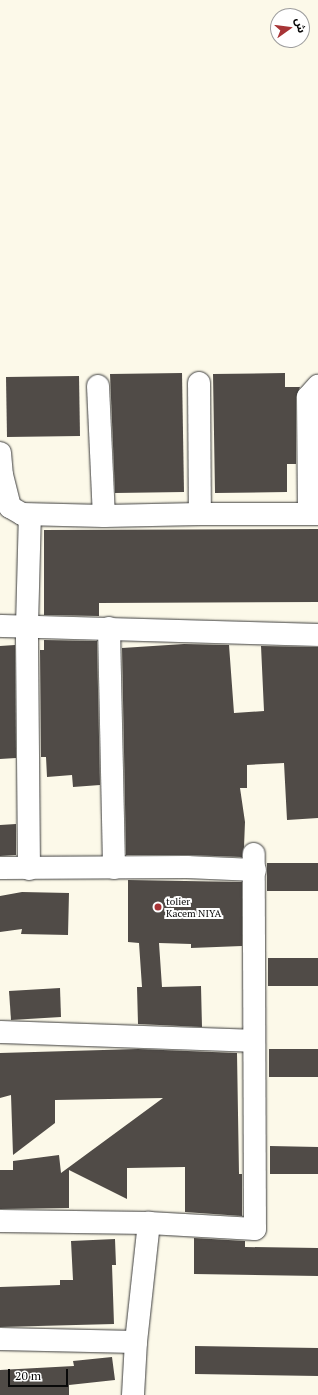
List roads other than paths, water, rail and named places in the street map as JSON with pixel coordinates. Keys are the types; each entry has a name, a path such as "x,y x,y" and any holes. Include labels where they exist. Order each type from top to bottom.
{"street":[{"path":"199,383 200,514"},
{"path":"98,386 104,516"},
{"path":"0,453 2,475 10,507 16,512 30,515 104,516 313,514 308,397 318,386"},
{"path":"30,515 27,626 30,869"},
{"path":"0,626 318,635"},
{"path":"109,628 114,868"},
{"path":"0,868 187,867 254,862 255,1229 149,1223 0,1221"},
{"path":"0,1032 254,1041"},
{"path":"133,1395 136,1342 149,1223"},
{"path":"0,1339 136,1342"}],"place":[{"name":"tolier Kacem NIYA","path":"158,907"}]}
